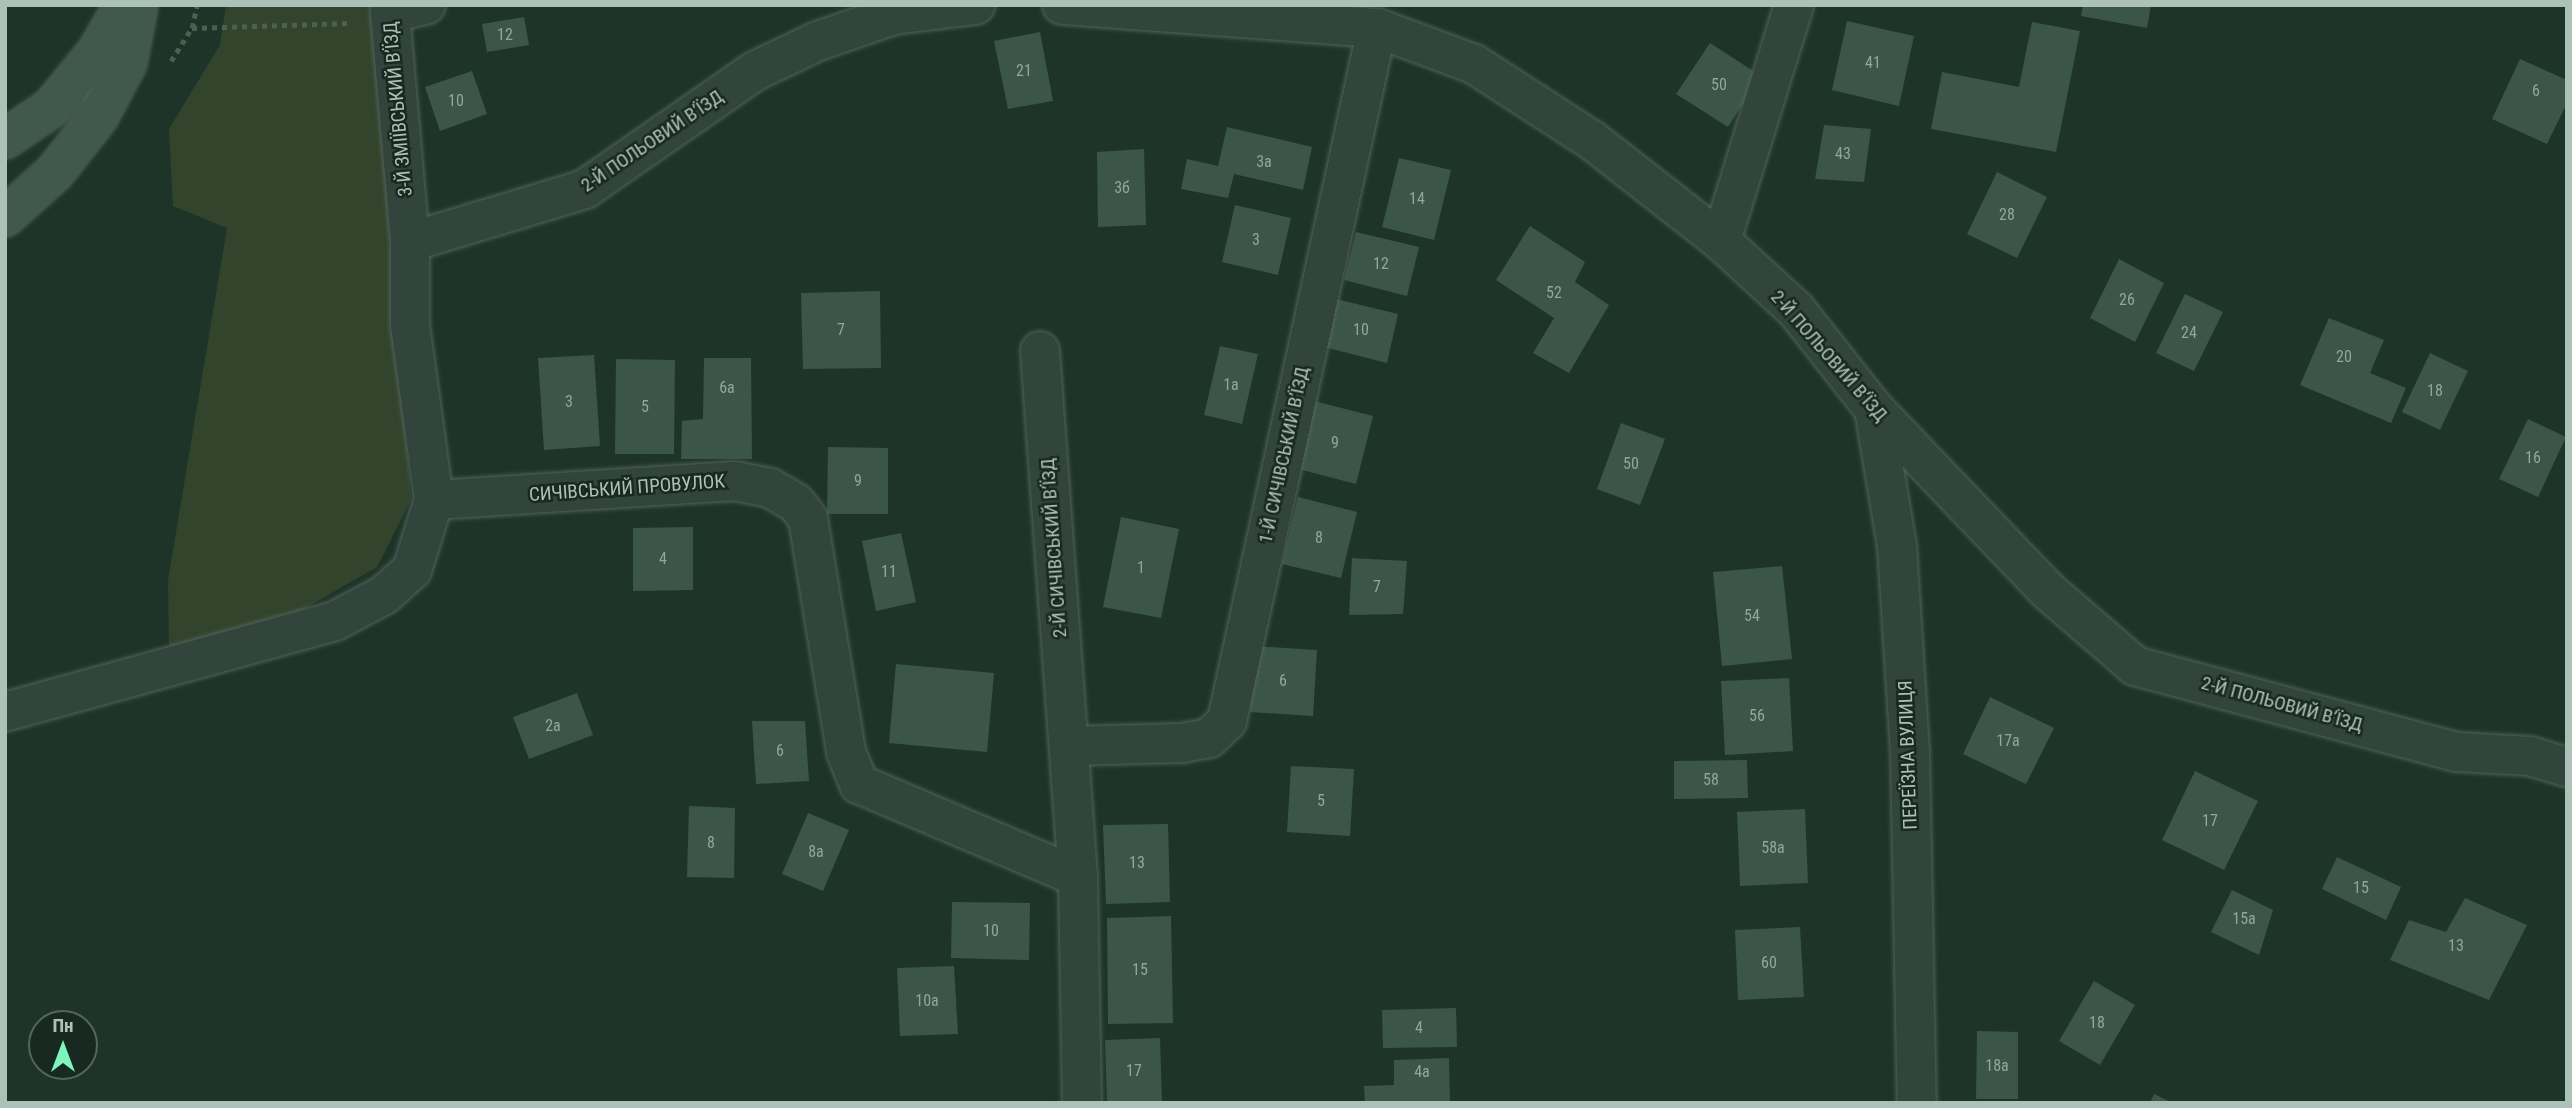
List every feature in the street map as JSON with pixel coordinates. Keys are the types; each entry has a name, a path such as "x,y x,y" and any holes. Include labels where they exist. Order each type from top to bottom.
{"main road":[{"path":"5,139 51,108 97,52 124,5"},
{"path":"5,217 55,172 99,116 127,64 138,5"}],"street":[{"name":"2-Й ПОЛЬОВИЙ В’ЇЗД","path":"410,242 585,190 755,71 818,41 894,15 975,5"},
{"name":"2-Й ПОЛЬОВИЙ В’ЇЗД","path":"1062,5 1377,28 1474,64 1593,141 1721,241 1796,310 1874,409 2047,590 2135,666 2458,752 2530,756 2567,767"},
{"path":"1721,241 1794,5"},
{"name":"3-Й ЗМІЇВСЬКИЙ В’ЇЗД","path":"399,11 410,242"},
{"name":"1-Й СИЧІВСЬКИЙ В’ЇЗД","path":"1069,746 1182,744 1209,738 1227,721 1377,28"},
{"path":"5,712 335,621 384,595 412,570 433,500 410,325 410,242"},
{"name":"2-Й СИЧІВСЬКИЙ В’ЇЗД","path":"1040,351 1069,746"},
{"name":"ПЕРЕЇЗНА ВУЛИЦЯ","path":"1874,409 1896,546 1910,752 1917,1103"},
{"name":"СИЧІВСЬКИЙ ПРОВУЛОК","path":"433,500 734,481 770,488 796,503 808,519 846,752 859,784 1077,877"},
{"path":"1069,746 1077,877 1082,1103"}],"path":[{"path":"192,28 399,11"}],"green space":[{"path":"226,5 372,5 411,500 377,567 302,610 169,648 168,580 227,228 173,206 169,129 220,45"}],"building":[{"path":"2083,5 2151,5 2147,28 2081,16"},
{"path":"524,17 529,45 487,52 482,24"},
{"path":"1847,21 1914,36 1899,106 1832,90"},
{"path":"2032,22 2080,31 2056,152 1931,129 1942,72 2019,87"},
{"path":"1040,32 1053,101 1008,109 994,41"},
{"path":"1710,43 1761,76 1728,127 1676,94"},
{"path":"2520,59 2567,80 2567,103 2547,144 2492,119"},
{"path":"472,71 487,114 440,131 425,87"},
{"path":"1824,125 1871,129 1864,182 1815,179"},
{"path":"1227,127 1312,147 1303,190 1234,174 1228,198 1181,189 1187,159 1218,166"},
{"path":"1144,149 1146,225 1098,227 1097,152"},
{"path":"1399,158 1451,170 1434,240 1382,227"},
{"path":"1997,172 2047,197 2017,258 1967,234"},
{"path":"1235,205 1291,218 1278,275 1222,262"},
{"path":"1530,226 1585,262 1575,282 1609,305 1569,373 1533,353 1554,318 1496,280"},
{"path":"1356,232 1419,247 1407,296 1344,280"},
{"path":"2119,259 2164,283 2135,342 2090,318"},
{"path":"880,291 881,368 803,369 801,293"},
{"path":"2185,294 2223,312 2194,371 2156,353"},
{"path":"1336,299 1398,314 1387,363 1324,347"},
{"path":"2329,318 2384,340 2370,373 2406,388 2391,423 2300,385"},
{"path":"1220,346 1258,354 1242,424 1204,415"},
{"path":"2430,353 2468,371 2440,430 2402,412"},
{"path":"594,355 600,446 544,450 538,358"},
{"path":"704,358 751,358 752,459 681,459 682,421 703,419"},
{"path":"616,359 675,360 674,454 615,454"},
{"path":"1314,401 1373,416 1356,484 1298,469"},
{"path":"2528,419 2566,437 2538,497 2499,479"},
{"path":"1621,423 1665,439 1640,505 1597,489"},
{"path":"828,447 888,448 888,514 827,514"},
{"path":"1298,497 1357,512 1341,578 1282,564"},
{"path":"1121,517 1179,529 1161,618 1103,607"},
{"path":"693,527 693,590 633,591 633,528"},
{"path":"901,533 916,602 876,611 862,541"},
{"path":"1352,558 1407,561 1403,614 1349,615"},
{"path":"1782,566 1792,659 1722,666 1713,572"},
{"path":"1253,646 1317,650 1313,716 1250,712"},
{"path":"896,664 994,673 987,752 889,743"},
{"path":"1789,678 1793,751 1725,755 1721,681"},
{"path":"577,693 593,735 529,759 513,717"},
{"path":"1990,697 2054,728 2026,784 1963,754"},
{"path":"752,721 805,721 809,781 756,784"},
{"path":"1747,760 1748,798 1674,799 1674,761"},
{"path":"1291,766 1354,769 1350,836 1287,832"},
{"path":"2195,771 2258,801 2224,870 2162,840"},
{"path":"689,806 735,808 734,878 687,877"},
{"path":"1805,809 1808,883 1740,886 1737,812"},
{"path":"808,813 849,830 823,891 782,874"},
{"path":"1168,824 1170,902 1106,904 1103,825"},
{"path":"2337,857 2401,887 2386,920 2322,889"},
{"path":"2232,890 2273,910 2259,955 2211,932"},
{"path":"2465,898 2527,925 2489,1000 2390,960 2409,920 2446,932"},
{"path":"952,902 1030,903 1029,960 951,958"},
{"path":"1171,916 1173,1023 1108,1024 1107,918"},
{"path":"1800,927 1804,997 1738,1000 1735,930"},
{"path":"954,966 958,1034 900,1036 897,968"},
{"path":"2094,981 2135,1005 2100,1065 2059,1041"},
{"path":"1456,1008 1457,1047 1383,1048 1382,1010"},
{"path":"1977,1031 2018,1032 2018,1099 1976,1099"},
{"path":"1160,1038 1162,1103 1107,1103 1105,1040"},
{"path":"1449,1058 1450,1103 1365,1103 1364,1086 1394,1085 1394,1060"},
{"path":"2154,1094 2173,1103 2150,1103"}]}
